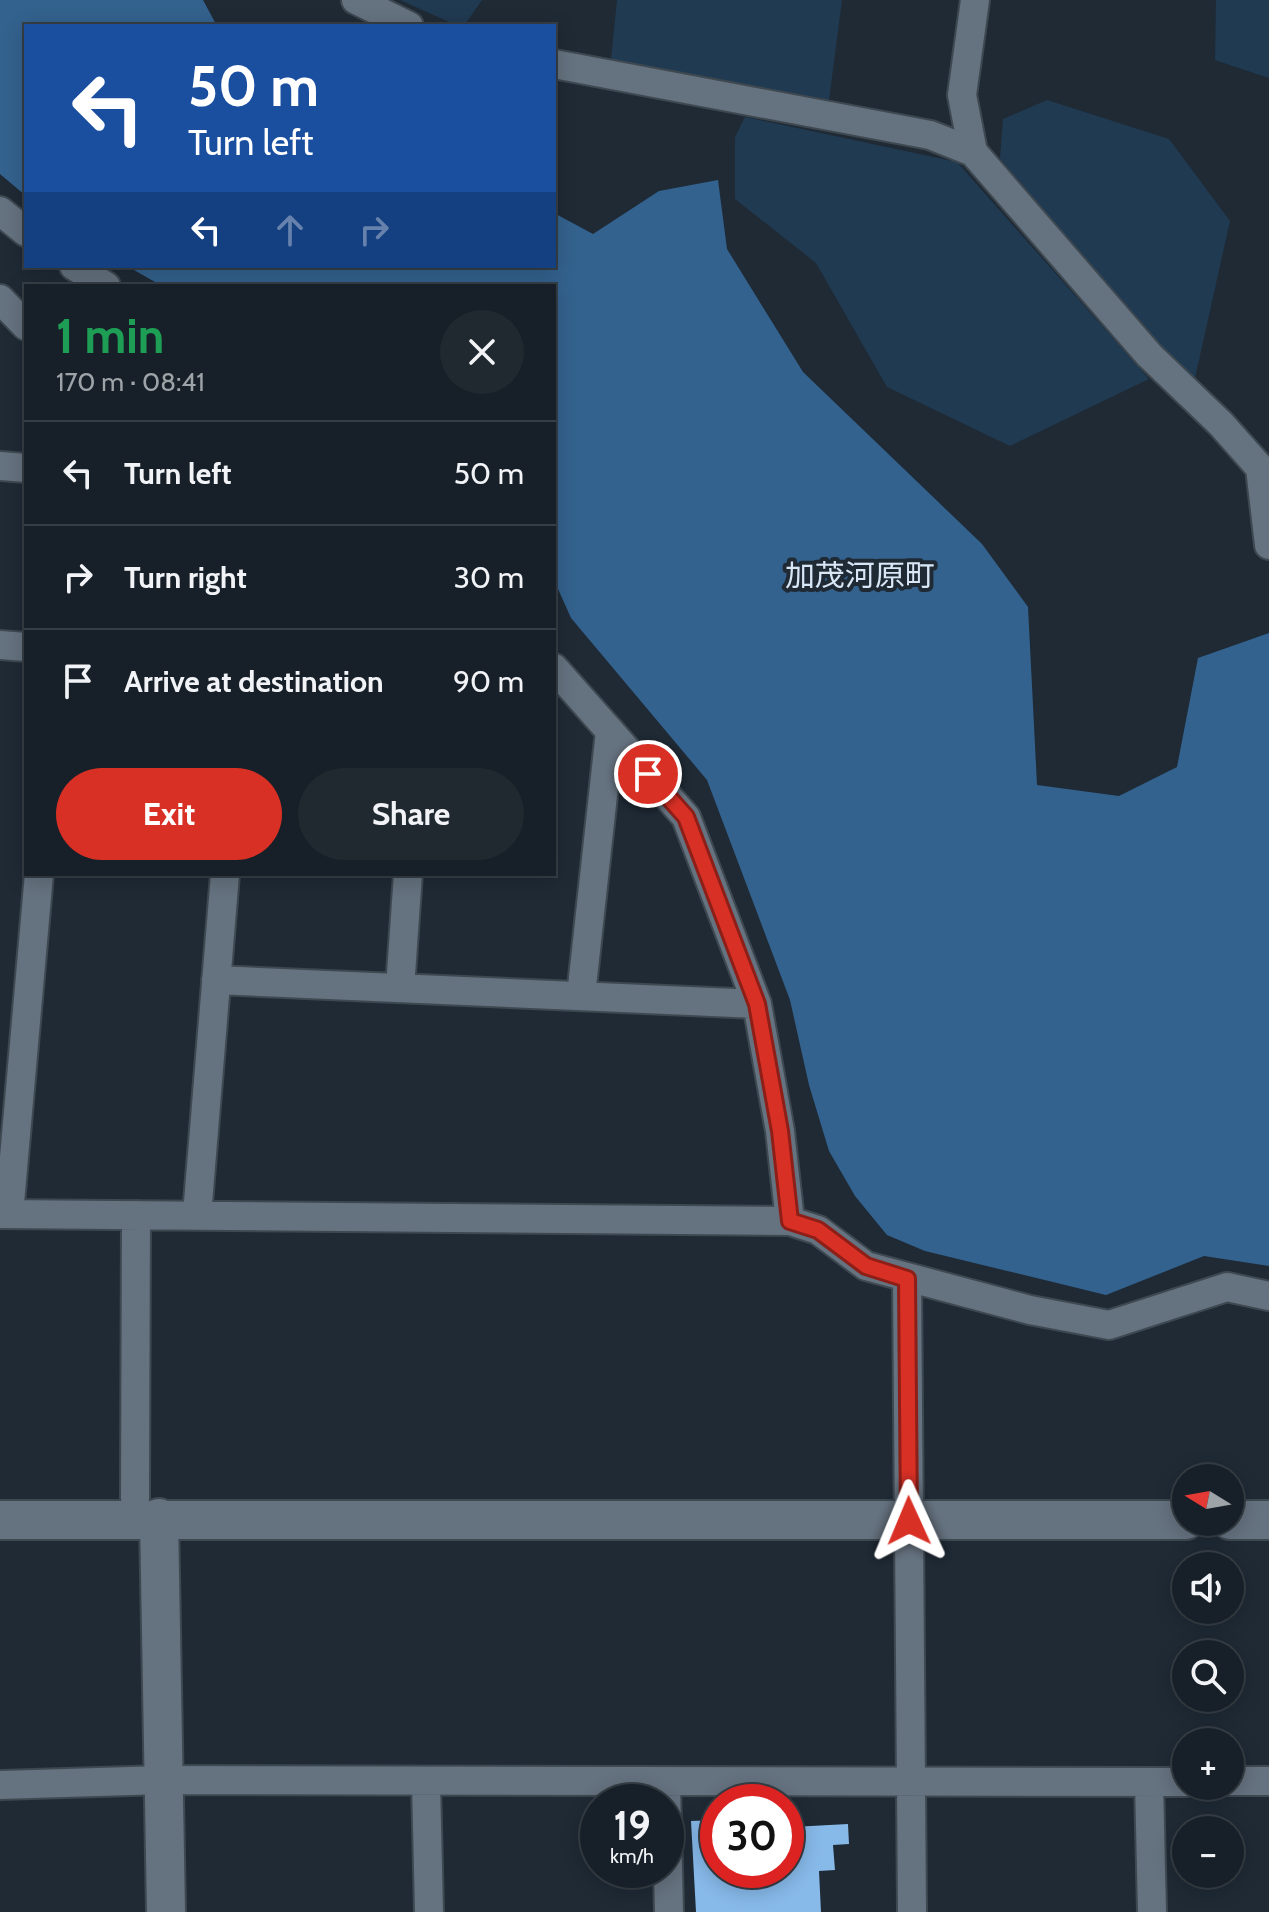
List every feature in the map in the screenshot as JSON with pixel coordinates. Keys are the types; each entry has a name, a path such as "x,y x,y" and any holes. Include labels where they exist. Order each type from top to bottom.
{"street":[{"path":"356,0 405,24"},
{"path":"973,152 962,95 975,0"},
{"path":"556,64 930,135 973,152 1149,355 1221,424 1260,468 1269,545"},
{"path":"0,211 24,230"},
{"path":"77,268 103,284"},
{"path":"0,299 24,324"},
{"path":"0,466 24,468"},
{"path":"0,645 24,647"},
{"path":"556,673 565,693 610,731 686,817 757,1004 780,1131 790,1221"},
{"path":"581,996 610,731"},
{"path":"39,876 4,1214 790,1221 818,1230 866,1266 1030,1310 1109,1325 1227,1287 1269,1296"},
{"path":"197,1215 225,876"},
{"path":"400,988 408,876"},
{"path":"216,980 757,1004"},
{"path":"136,1215 147,1508 163,1780 166,1912"},
{"path":"907,1279 912,1912"},
{"path":"0,1520 147,1508 909,1521 1172,1520"},
{"path":"1244,1520 1269,1520"},
{"path":"0,1785 163,1780 666,1783 910,1779 1172,1782"},
{"path":"1244,1781 1269,1781"},
{"path":"426,1782 429,1912"},
{"path":"1149,1782 1152,1912"},
{"path":"666,1783 669,1912"}],"shaded area":[{"path":"0,0 203,0 216,24 24,24 24,194 0,174"},
{"path":"400,0 482,0 465,24 454,24"},
{"path":"617,0 842,0 827,116 611,59"},
{"path":"1216,0 1269,0 1269,78 1215,60"},
{"path":"1047,100 1169,139 1230,221 1191,396 1000,158 1003,119"},
{"path":"745,117 957,162 1149,379 1010,446 887,387 816,263 735,199 735,137"},
{"path":"718,180 727,249 803,372 982,544 1028,607 1037,785 1119,796 1177,767 1198,658 1269,633 1269,1266 1204,1256 1106,1295 925,1251 887,1235 855,1196 829,1151 809,1085 790,1000 707,780 571,618 556,584 556,284 158,284 130,268 556,268 556,214 593,234 659,191"}],"building":[{"path":"691,1821 700,1821 700,1888 804,1888 804,1826 848,1824 849,1844 833,1845 835,1870 819,1871 821,1912 696,1912"}],"district":[{"name":"加茂河原町","path":"860,575"}],"route":[{"path":"648,774 686,817 757,1004 780,1131 790,1221 818,1230 866,1266 907,1279 909,1521"}]}
